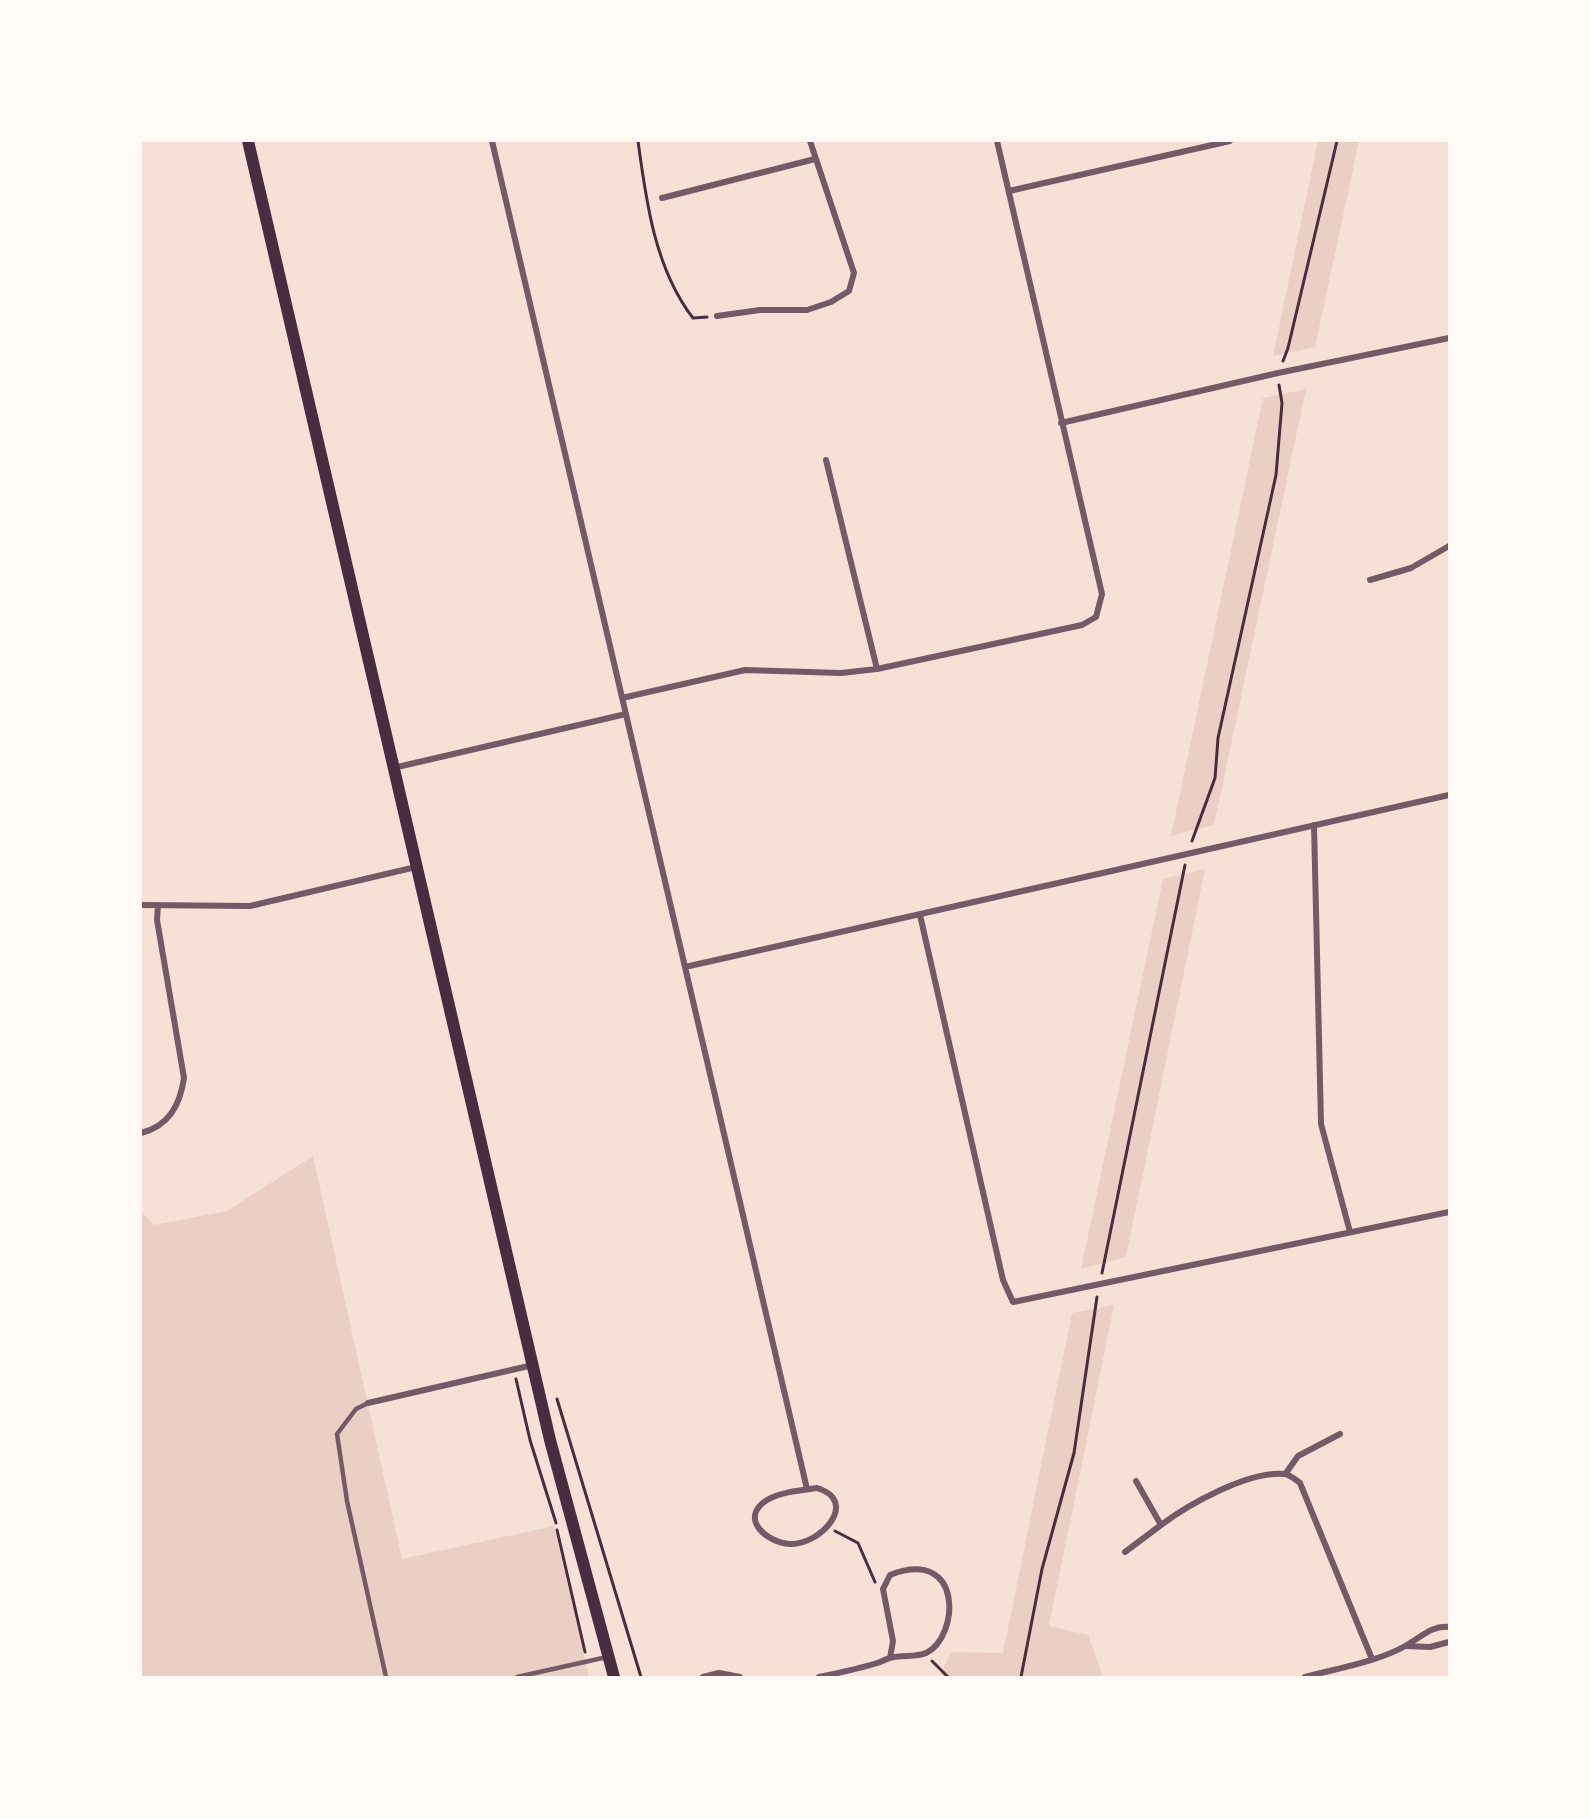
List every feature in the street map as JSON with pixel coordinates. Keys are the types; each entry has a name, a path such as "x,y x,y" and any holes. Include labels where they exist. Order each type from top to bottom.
{"main road":[{"path":"248,141 550,1440 614,1677"}],"street":[{"path":"492,141 807,1490"},
{"path":"717,316 760,310 807,310 831,302 849,291 854,273 810,141"},
{"path":"622,698 746,670 840,673 877,669 1082,625 1096,617 1102,594 997,141"},
{"path":"1009,191 1230,141"},
{"path":"662,198 815,159"},
{"path":"1061,423 1278,373 1449,338"},
{"path":"826,460 877,669"},
{"path":"1370,580 1411,568 1438,555 1449,546"},
{"path":"393,768 626,714"},
{"path":"685,968 1449,795"},
{"path":"1314,825 1321,1124 1350,1232"},
{"path":"141,905 250,906 416,867"},
{"path":"141,1133 159,1126 169,1118 180,1098 184,1078 157,920 158,905"},
{"path":"920,915 1003,1280 1013,1302 1449,1212"},
{"path":"368,1403 533,1365"},
{"path":"1286,1473 1298,1456 1340,1434"},
{"path":"1125,1552 1161,1525 1208,1495 1262,1476 1286,1473 1300,1482 1371,1659"},
{"path":"1136,1481 1161,1525"},
{"path":"817,1488 826,1490 833,1496 835,1515 828,1528 812,1539 795,1544 779,1543 767,1538 758,1529 756,1517 759,1506 768,1499 807,1490 817,1488"},
{"path":"819,1677 879,1663 890,1658 926,1654 937,1646 942,1636 950,1603 946,1586 939,1577 925,1570 907,1569 890,1575 883,1589 893,1641 890,1658"},
{"path":"1305,1677 1371,1659 1406,1646 1424,1633 1441,1626 1449,1627"},
{"path":"1406,1646 1430,1647 1449,1642"},
{"path":"703,1677 719,1673 740,1677"}],"lane":[{"path":"368,1403 356,1409 337,1434 347,1501 386,1677"},
{"path":"517,1677 609,1656"}],"path":[{"path":"638,141 663,265 681,302 693,318 717,316"},
{"path":"1021,1677 1042,1569 1074,1454 1099,1284 1188,853 1215,778 1218,738 1276,475 1282,403 1278,373 1288,348 1337,141"},
{"path":"514,1370 530,1440 557,1526 587,1661"},
{"path":"556,1396 641,1677"},
{"path":"828,1528 858,1543 873,1581 883,1589"},
{"path":"926,1654 948,1677"}],"shaded area":[{"path":"1318,141 1359,141 1315,347 1273,356"},
{"path":"1306,389 1214,825 1171,836 1263,398"},
{"path":"1205,869 1126,1257 1081,1269 1163,879"},
{"path":"313,1156 402,1559 554,1526 589,1677 141,1677 141,1211 154,1225 227,1211"},
{"path":"1114,1305 1049,1626 1088,1635 1103,1677 943,1677 940,1674 952,1652 1003,1653 1072,1313"}]}
